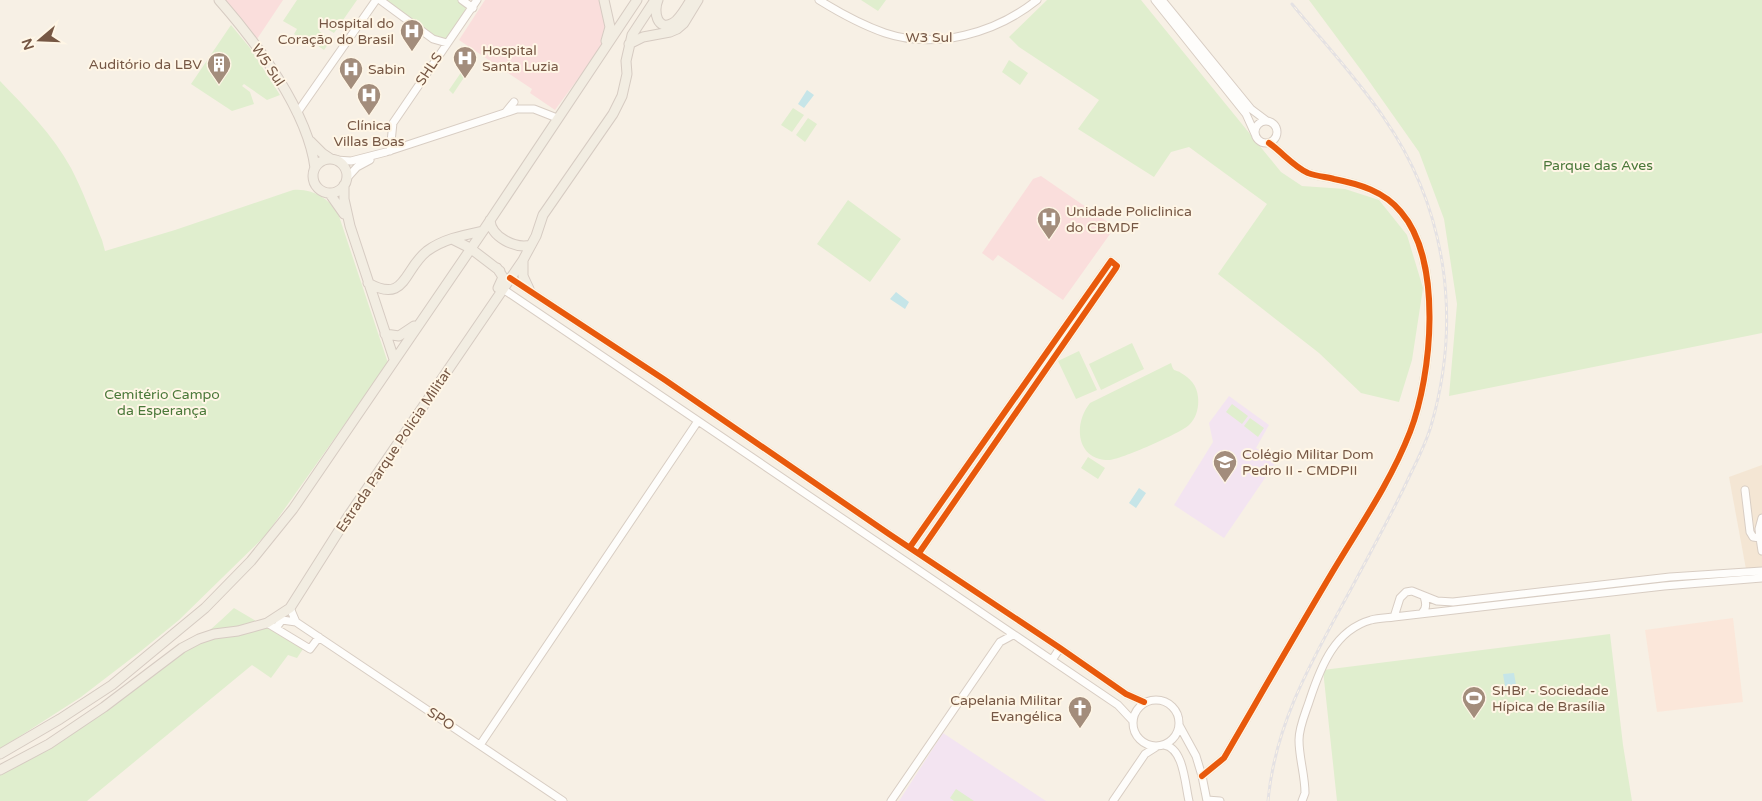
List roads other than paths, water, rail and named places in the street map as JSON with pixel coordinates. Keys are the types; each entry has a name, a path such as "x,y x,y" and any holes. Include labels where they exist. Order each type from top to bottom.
{"main road":[{"name":"W5 Sul","path":"219,0 260,51 289,96 307,136 314,168"},
{"path":"602,53 610,27 604,0"},
{"path":"104,707 98,707 97,698 205,608 251,561 294,508 483,231 637,0"},
{"path":"656,0 656,16 661,23 666,25 676,21 691,0"},
{"name":"Estrada Parque Polícia Militar","path":"0,770 49,744 104,707 182,648 214,634 238,631 267,623 290,608 347,518 523,260 536,236 543,215 613,114 622,96 627,74 626,61 632,35 656,0"},
{"path":"629,44 643,38 677,29 684,23 698,0"},
{"name":"W5 Sul","path":"307,136 318,149 334,159"},
{"path":"350,226 342,209 330,194 319,190 314,184 312,178 314,168 322,161 334,159 345,167 344,199 350,226 394,359"},
{"path":"330,194 339,191 346,182"},
{"path":"490,220 495,232 509,242 520,246 531,246"},
{"path":"368,283 380,290 394,289 400,285 417,261 428,250 452,239 483,231"},
{"path":"452,239 470,248 510,278"},
{"path":"523,260 523,276 528,289"},
{"path":"450,367 452,358 501,282 503,277 497,268"},
{"path":"385,334 399,336 418,324"},
{"path":"0,754 60,719 112,685"},
{"path":"49,744 66,727 66,722 60,719"}],"street":[{"path":"297,113 378,0 433,39 447,43"},
{"path":"462,0 472,8"},
{"name":"SHLS","path":"388,151 391,126 395,119 478,0"},
{"name":"W3 Sul","path":"820,0 845,15 884,33 914,40 969,35 1006,20 1037,0"},
{"path":"1155,0 1246,114 1260,142 1269,143 1282,152 1290,162 1311,174 1352,182 1382,195 1395,205 1409,224 1419,246 1429,299 1429,334 1422,393 1398,459 1224,758 1202,776"},
{"path":"1162,0 1251,109 1267,121 1272,122 1277,128 1277,137 1282,152"},
{"path":"504,113 514,102"},
{"path":"334,159 351,161 524,108 530,108 555,121"},
{"path":"1255,134 1258,124 1267,121"},
{"path":"391,133 398,148"},
{"path":"1269,143 1277,137"},
{"path":"346,182 357,167 388,151"},
{"path":"910,547 1012,404 1057,346 1110,278 1117,266 1110,261 1057,346 1019,408 919,553"},
{"path":"1103,272 1110,278"},
{"path":"510,278 673,386 1126,694 1144,702"},
{"path":"503,290 1118,705 1132,720"},
{"path":"620,368 622,357 628,356"},
{"path":"666,399 670,396 673,386"},
{"path":"1012,404 1019,408"},
{"path":"480,744 698,421"},
{"path":"754,459 760,459 763,456 764,448"},
{"path":"970,464 977,469"},
{"path":"1745,490 1750,532 1753,536 1760,538"},
{"path":"934,515 944,517"},
{"path":"857,529 858,521 865,518"},
{"path":"1762,518 1759,529 1762,551"},
{"path":"919,572 927,568 928,560"},
{"path":"1394,616 1400,598 1406,592 1415,591 1437,601 1453,602 1670,577 1762,572"},
{"path":"1302,801 1305,797 1305,784 1299,734 1321,667 1334,646 1350,630 1372,620 1394,616 1664,586 1762,578"},
{"path":"1422,613 1425,610 1426,604 1424,596"},
{"path":"1398,604 1404,613 1409,615"},
{"path":"290,608 296,622"},
{"path":"276,628 282,620 296,622"},
{"name":"SPO","path":"296,622 563,801"},
{"path":"267,623 310,649 319,637"},
{"path":"999,625 1000,642"},
{"path":"891,801 1000,642 1014,635"},
{"path":"1052,660 1060,648"},
{"path":"1156,747 1144,743 1134,733 1132,720 1134,713 1144,702 1156,699 1168,702 1176,712 1179,725 1196,756 1207,800 1220,801"},
{"path":"1113,801 1145,754 1156,747 1164,745 1174,737 1179,725"},
{"path":"1144,743 1145,754"},
{"path":"1164,745 1169,746 1178,754 1188,801"}],"water":[{"path":"807,90 814,95 804,108 798,104"},
{"path":"896,292 909,302 905,309 890,299"},
{"path":"1139,488 1146,493 1136,508 1129,503"},
{"path":"1514,673 1516,685 1505,686 1503,674"}],"railway":[{"path":"1268,801 1272,772 1279,744 1298,691 1323,640 1396,504 1427,439 1440,386 1446,346 1443,266 1435,227 1422,190 1405,153 1374,103 1292,4"}],"place":[{"name":"Hospital do Coração do Brasil","path":"412,52"},
{"name":"Hospital Santa Luzia","path":"465,79"},
{"name":"Auditório da LBV","path":"219,85"},
{"name":"Sabin","path":"351,90"},
{"name":"Clínica Villas Boas","path":"369,116"},
{"name":"Unidade Policlinica do CBMDF","path":"1049,240"},
{"name":"Colégio Militar Dom Pedro II - CMDPII","path":"1225,483"},
{"name":"SHBr - Sociedade Hípica de Brasília","path":"1474,719"},
{"name":"Capelania Militar Evangélica","path":"1080,729"}],"park label":[{"name":"Parque das Aves","path":"1598,165"},
{"name":"Cemitério Campo da Esperança","path":"162,402"}]}
